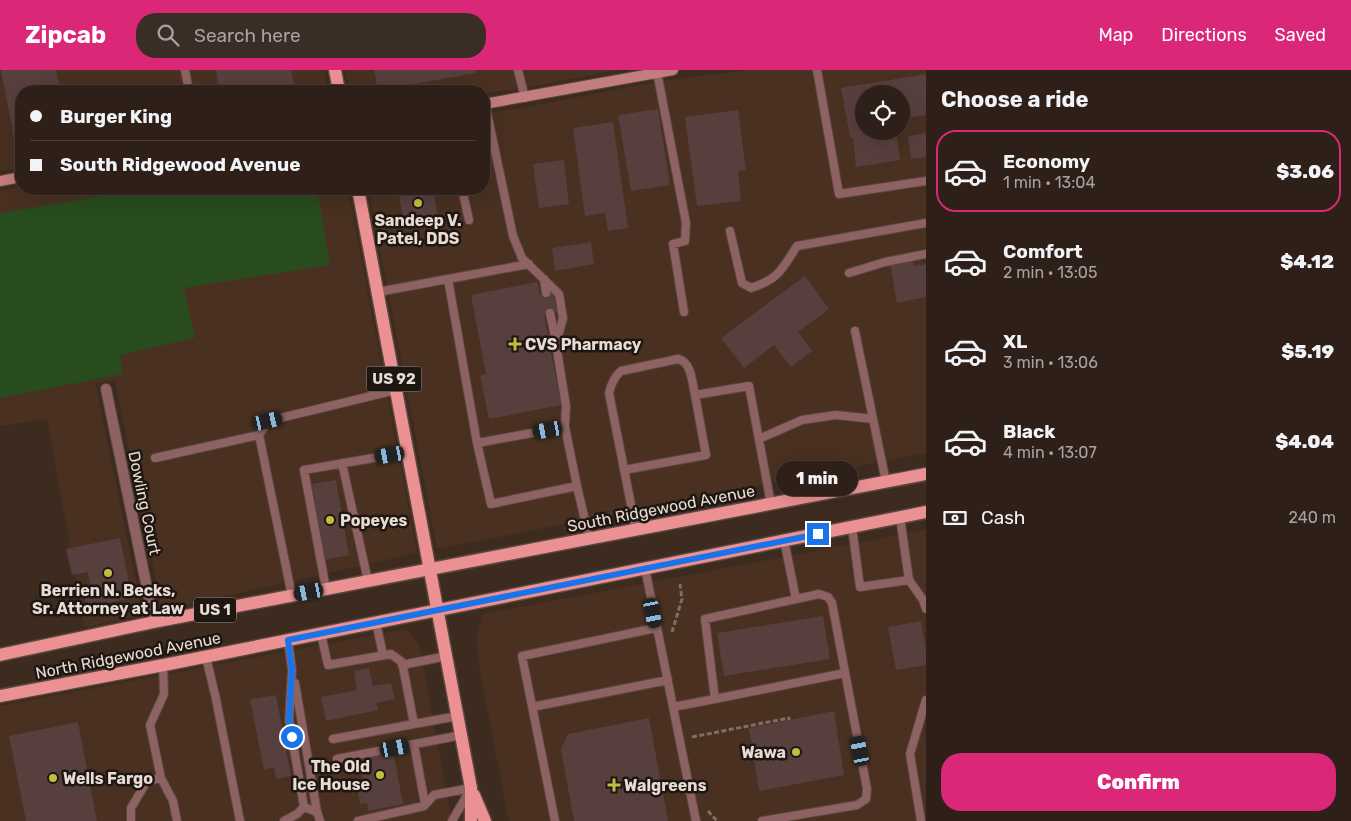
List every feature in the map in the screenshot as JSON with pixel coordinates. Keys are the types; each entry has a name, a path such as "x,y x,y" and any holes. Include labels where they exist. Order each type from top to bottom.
{"main road":[{"path":"335,70 338,85"},
{"name":"US 92","path":"359,195 462,735 471,788 471,821"},
{"name":"South Ridgewood Avenue","path":"431,569 926,474"},
{"path":"438,610 926,512"},
{"name":"North Ridgewood Avenue","path":"0,655 154,622 431,569"},
{"name":"North Ridgewood Avenue","path":"0,696 438,610"},
{"name":"US 92","path":"471,788 485,821"}],"street":[{"path":"490,103 525,98 656,71 673,70"},
{"path":"0,181 15,178"},
{"name":"Dowling Court","path":"106,389 154,622"}],"lane":[{"path":"186,70 188,85"},
{"path":"518,70 525,98"},
{"path":"817,70 838,194 926,181"},
{"path":"656,71 686,223 685,241 673,244 684,312"},
{"path":"490,131 513,236 522,258 559,294 563,318 556,344"},
{"path":"463,195 468,220"},
{"path":"730,231 742,283 751,288 765,283 778,275 797,246 926,223"},
{"path":"848,273 885,262 926,254"},
{"path":"378,292 529,264"},
{"path":"448,279 477,443 491,504 577,486"},
{"path":"544,279 546,293"},
{"path":"550,313 566,406 565,427 589,538"},
{"path":"855,331 886,482"},
{"path":"624,470 706,455 688,366 683,360 678,358 621,371 615,376 610,393 624,470 636,530"},
{"path":"695,395 749,386 771,504"},
{"path":"292,596 259,436 268,421 396,390"},
{"path":"759,439 802,420 836,415 873,419"},
{"path":"477,443 565,427"},
{"path":"155,458 259,436"},
{"path":"326,589 304,470 408,452"},
{"path":"342,463 368,581"},
{"path":"900,517 909,580 923,600 926,609"},
{"path":"852,527 860,587 909,580"},
{"path":"784,540 796,599"},
{"path":"645,568 696,821"},
{"path":"714,699 705,619 818,594 828,597 832,603 867,789 866,799 857,805 762,821"},
{"path":"376,622 383,655"},
{"path":"555,821 522,656 656,628"},
{"path":"321,634 328,665 391,654 402,662 414,724"},
{"path":"288,640 320,821"},
{"path":"402,665 447,656"},
{"path":"206,657 240,821"},
{"path":"163,665 164,694 150,725 161,778 173,801 177,821"},
{"path":"292,670 289,720 304,806"},
{"path":"673,707 845,674"},
{"path":"532,707 668,680"},
{"path":"921,821 910,754 926,700"},
{"path":"334,739 458,716"},
{"path":"337,759 462,735"},
{"path":"414,744 425,804"},
{"path":"131,821 131,808 147,781 161,778"},
{"path":"358,821 425,804 434,795 471,788"},
{"path":"452,821 471,788"},
{"path":"304,806 317,812"},
{"path":"284,821 297,814 304,806"}],"path":[{"path":"691,737 789,718 789,720"}],"shaded area":[{"path":"0,70 324,70 327,85 15,85 15,169 0,171"},
{"path":"345,70 618,70 490,93 490,85 349,85"},
{"path":"749,70 926,70 926,453 437,549 370,195 490,195 490,112 517,109 659,81"},
{"path":"15,188 15,195 349,195 417,553 162,610 115,381 95,383 143,615 85,627 47,419 0,426 0,190"},
{"path":"926,530 926,821 509,821 481,677 476,637 483,614"},
{"path":"405,629 419,644 452,821 0,821 0,706"}],"green space":[{"path":"110,195 318,195 330,265 184,288 195,338 120,355 123,374 0,398 0,213"}],"building":[{"path":"1,70 56,70 59,85 15,85 15,143"},
{"path":"216,70 291,70 294,85 218,85"},
{"path":"374,70 476,70 476,73 407,85 377,85"},
{"path":"926,74 926,115 910,118 910,85 859,85"},
{"path":"855,86 855,140 897,140 900,160 856,167 853,139 850,137 841,88"},
{"path":"658,109 670,185 631,191 618,115"},
{"path":"738,110 746,170 738,171 741,201 697,206 685,117"},
{"path":"613,122 628,228 608,231 605,213 585,216 573,128"},
{"path":"926,133 926,157 911,159 909,140 910,136"},
{"path":"564,160 569,204 539,208 533,164"},
{"name":"Sandeep V. Patel, DDS","path":"399,195 434,195 438,218 404,225"},
{"path":"591,242 594,264 555,271 552,248"},
{"path":"912,259 914,266 926,264 926,297 897,303 890,263"},
{"path":"805,276 829,309 798,332 812,351 791,367 774,345 744,368 721,338"},
{"name":"CVS Pharmacy","path":"537,282 540,295 553,292 557,312 544,315 561,405 489,419 480,375 486,374 471,295"},
{"name":"Popeyes","path":"336,480 349,555 325,560 312,484"},
{"name":"Berrien N. Becks, Sr. Attorney at Law","path":"120,538 132,598 87,607 85,598 90,597 88,592 91,591 88,572 72,575 66,549"},
{"path":"823,616 830,659 724,676 717,633"},
{"path":"921,621 926,650 926,665 896,670 888,627"},
{"path":"369,668 373,686 391,683 395,699 376,703 378,710 326,721 321,697 357,690 354,671"},
{"path":"276,695 291,776 276,779 274,767 264,770 250,699"},
{"name":"Wawa","path":"834,711 844,775 759,791 749,728"},
{"name":"Walgreens","path":"649,718 668,821 574,821 561,749 568,734"},
{"name":"Wells Fargo","path":"78,722 97,821 26,821 9,736"},
{"name":"The Old Ice House","path":"393,751 403,804 368,811 367,803 360,804 357,786 364,785 360,766 370,764 368,756"}],"place":[{"name":"Sandeep V. Patel, DDS","path":"418,203"},
{"name":"CVS Pharmacy","path":"515,344"},
{"name":"Popeyes","path":"330,520"},
{"name":"Berrien N. Becks, Sr. Attorney at Law","path":"108,573"},
{"name":"Wawa","path":"796,752"},
{"name":"The Old Ice House","path":"380,775"},
{"name":"Wells Fargo","path":"53,778"},
{"name":"Walgreens","path":"614,785"}],"route":[{"path":"292,737 289,720 292,670 288,640 818,534"}]}
